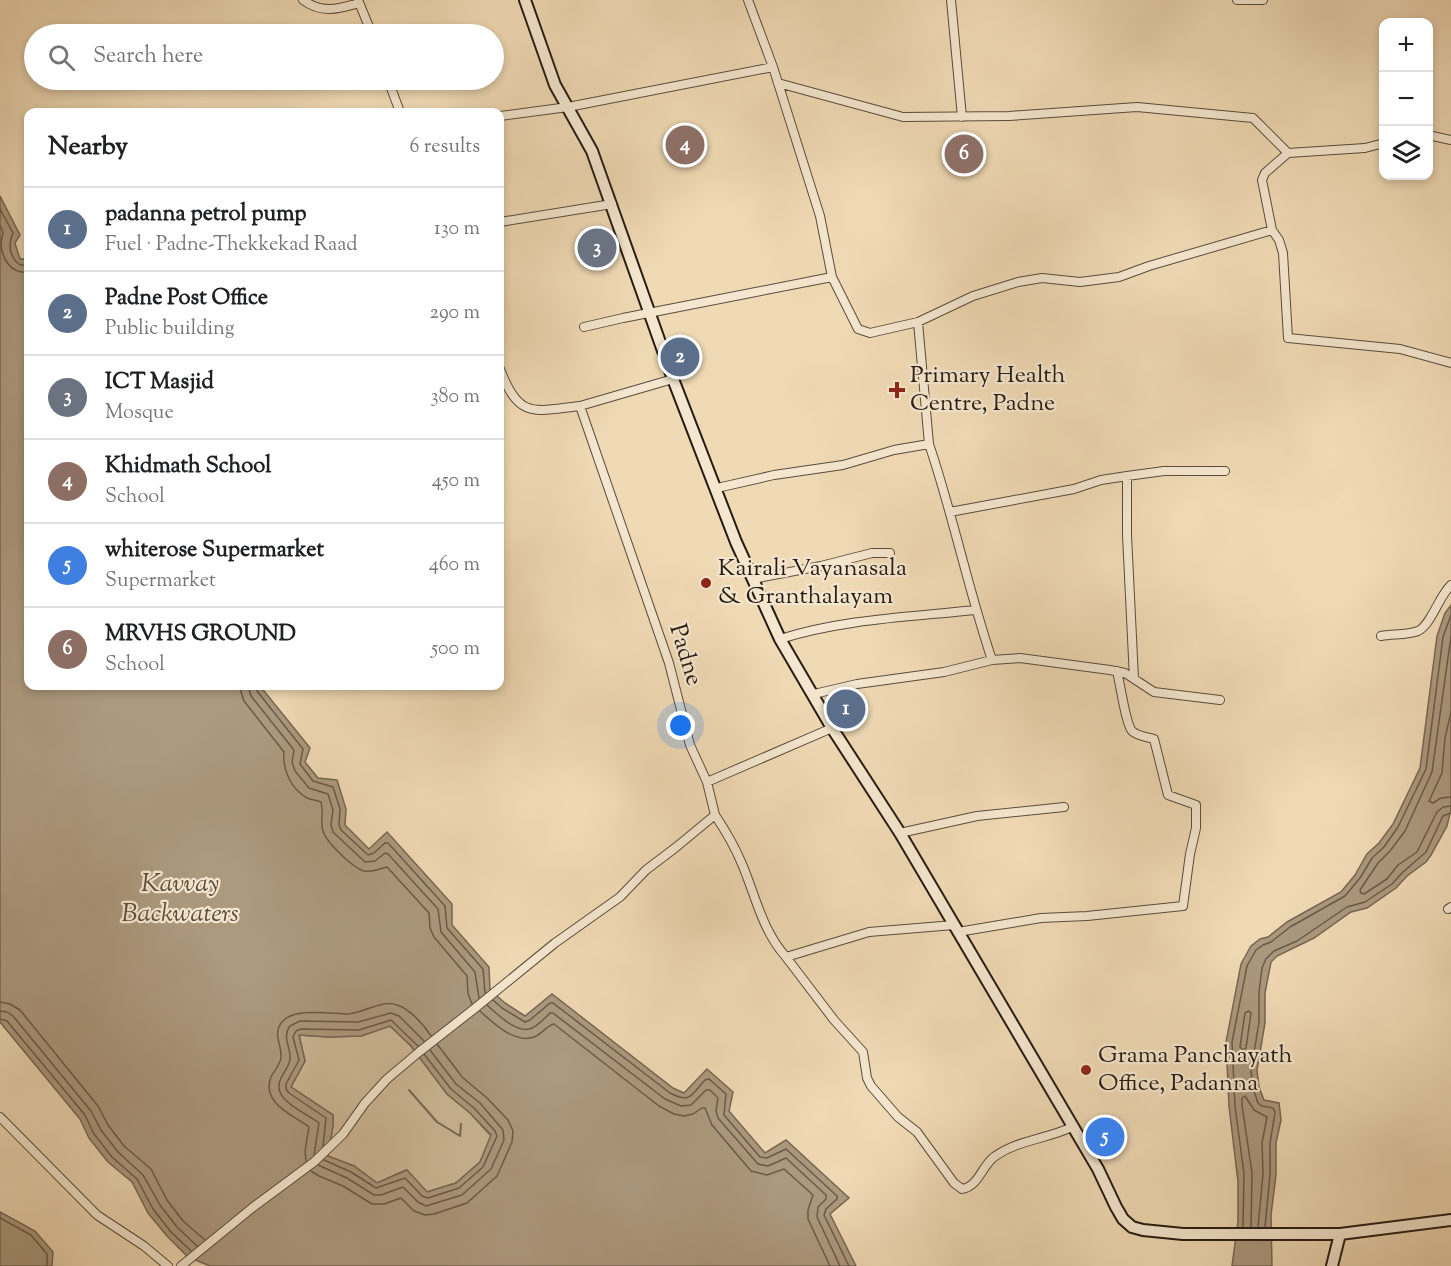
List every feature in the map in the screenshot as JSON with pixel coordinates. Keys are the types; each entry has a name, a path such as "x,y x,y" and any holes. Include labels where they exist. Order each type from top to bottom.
{"main road":[{"path":"525,0 555,85 592,151 673,379 736,542 780,639 832,728 900,834 1072,1126 1124,1219 1132,1227 1143,1230 1184,1234 1340,1234 1451,1220"},
{"path":"1332,1266 1340,1234"}],"street":[{"path":"303,0 320,10 334,9 359,2 368,24"},
{"path":"748,0 773,67 820,216 832,277 858,329 870,333 918,322 973,296 1018,282 1042,278 1080,282 1119,277 1272,230"},
{"path":"951,0 962,117"},
{"path":"1237,0 1263,0"},
{"path":"504,115 568,106 773,67"},
{"path":"778,83 903,117 1009,116 1137,107 1253,118 1288,153"},
{"path":"392,90 398,108"},
{"path":"1433,136 1451,140"},
{"path":"1379,143 1365,148 1288,153 1265,173 1262,180 1272,230 1279,240 1282,254 1288,338 1400,348 1451,363"},
{"path":"504,221 612,204"},
{"path":"584,327 832,277"},
{"path":"918,322 929,444 942,483 975,610 992,660"},
{"path":"504,377 518,403 535,411 580,406 673,379"},
{"name":"Padne","path":"580,406 669,663 690,745 707,782 715,815 741,862 761,919 775,944 834,1020 863,1052 867,1078 871,1086 898,1117 917,1132 954,1183 962,1189 967,1189 974,1183 987,1163 996,1155 1072,1126"},
{"path":"717,488 774,475 843,465 894,450 929,444"},
{"path":"950,512 1074,489 1101,480 1164,471 1225,471"},
{"path":"1128,476 1127,535 1134,679"},
{"path":"753,579 821,566 872,553 890,553"},
{"path":"1381,636 1418,631 1425,626 1436,604 1451,585"},
{"path":"780,639 806,631 872,620 975,610"},
{"path":"814,694 857,684 944,672 992,660 1020,658 1117,671 1154,692 1220,700"},
{"path":"786,957 869,932 956,929 1041,918 1087,916 1183,906 1196,828 1196,805 1168,795 1154,739 1130,730 1117,671"},
{"path":"707,782 832,728"},
{"path":"900,834 977,816 1064,807"},
{"path":"183,1265 252,1208 314,1162 343,1134 387,1079 523,968 620,897 645,870 675,849 715,815"},
{"path":"0,1117 97,1215 144,1246 168,1266"}],"shaded area":[{"path":"390,1026 411,1046 447,1094 470,1113 491,1136 480,1162 456,1183 427,1192 406,1170 377,1183 354,1166 327,1156 333,1115 291,1087 305,1061 299,1035 361,1036"}],"water":[{"name":"Kavvay Backwaters","path":"0,196 20,235 15,243 20,259 24,259 24,690 263,690 310,748 305,762 318,778 337,780 346,809 345,825 369,849 387,832 452,904 452,925 489,967 490,990 525,1016 552,994 673,1088 684,1093 707,1069 733,1092 729,1111 765,1153 786,1140 849,1198 830,1214 856,1266 210,1266 188,1257 167,1236 148,1213 132,1182 108,1162 89,1138 80,1119 0,1022","holes":["390,1026 411,1046 447,1094 491,1135 480,1162 456,1183 427,1192 407,1170 377,1183 354,1166 328,1156 333,1115 291,1087 305,1061 299,1035 361,1036"]},
{"path":"1451,605 1451,809 1447,826 1426,862 1407,876 1396,888 1367,908 1351,912 1314,938 1277,956 1271,962 1265,993 1265,1023 1257,1070 1259,1087 1264,1100 1279,1103 1281,1120 1276,1143 1276,1175 1271,1215 1272,1266 1232,1266 1238,1221 1238,1182 1229,1106 1226,1042 1241,964 1251,946 1260,939 1268,937 1287,922 1341,892 1355,875 1367,854 1379,843 1393,824 1420,768 1437,636 1445,613"},
{"path":"0,1212 35,1231 53,1252 52,1266 0,1266"}],"waterway":[{"path":"409,1090 437,1122 460,1136 461,1124"}],"place":[{"name":"Khidmath School","path":"685,145"},
{"name":"MRVHS GROUND","path":"964,154"},
{"name":"ICT Masjid","path":"597,248"},
{"name":"Padne Post Office","path":"680,357"},
{"name":"Primary Health Centre, Padne","path":"897,390"},
{"name":"Kairali Vayanasala & Granthalayam","path":"706,583"},
{"name":"padanna petrol pump","path":"846,709"},
{"name":"Grama Panchayath Office, Padanna","path":"1086,1070"},
{"name":"whiterose Supermarket","path":"1105,1137"}]}
